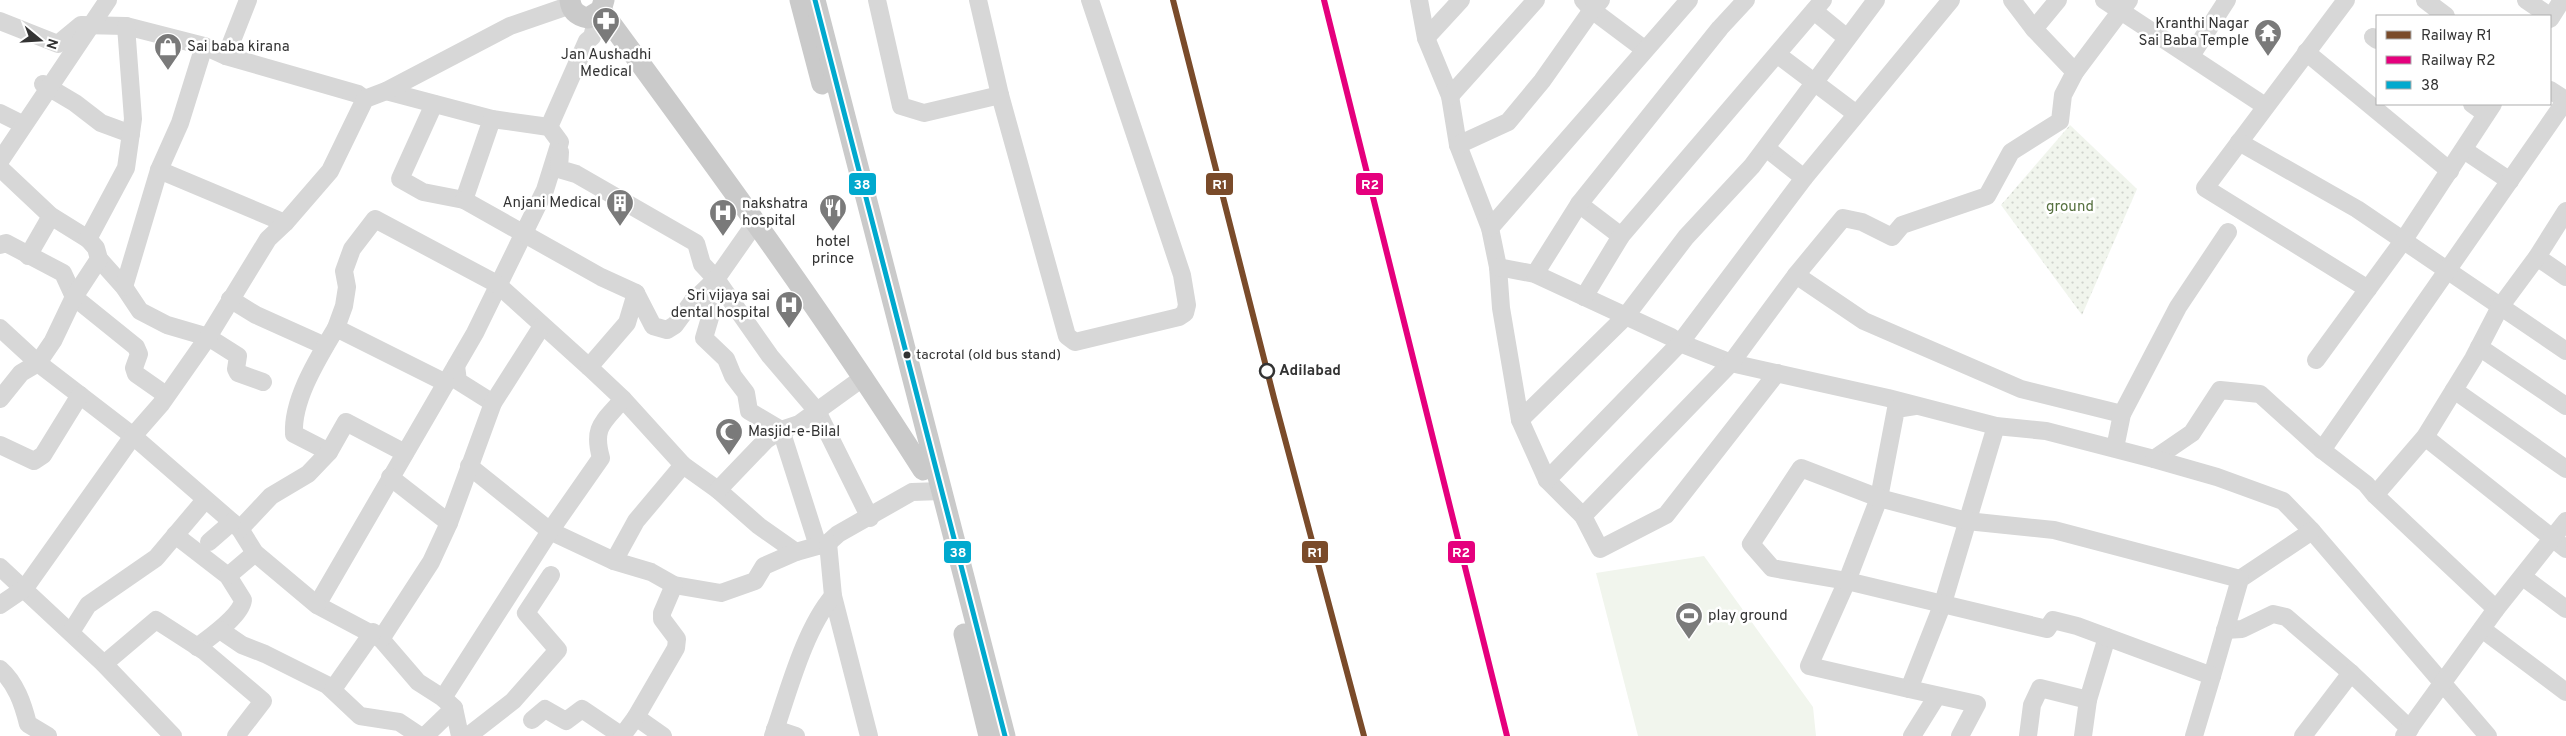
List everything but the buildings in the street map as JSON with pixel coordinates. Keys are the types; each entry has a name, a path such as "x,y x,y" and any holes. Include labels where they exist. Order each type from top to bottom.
{"main road":[{"path":"800,0 923,470"},
{"path":"815,0 936,491 989,736"},
{"path":"570,2 573,10 583,17 601,8 756,222 864,377 936,491 1006,736"}],"street":[{"path":"0,21 58,44 86,25 97,0"},
{"path":"0,161 46,85 86,25 108,0"},
{"path":"226,56 248,0"},
{"path":"877,0 901,106 924,113 1000,96"},
{"path":"978,0 1000,96 1067,336 1078,342 1182,316 1188,301 1182,275 1090,0"},
{"path":"1418,0 1426,38 1450,96 1458,145 1490,228 1498,267 1501,308 1520,420 1547,480 1583,516 1600,550 1666,515 1777,374"},
{"path":"1426,38 1462,0"},
{"path":"1450,96 1536,0"},
{"path":"1490,228 1644,49 1689,0"},
{"path":"1535,274 1579,204 1720,28 1746,0"},
{"path":"1520,420 1625,317 1686,237 1752,166 1876,0"},
{"path":"1547,480 1680,343 1855,113 1951,0"},
{"path":"2012,0 2034,29 2075,72"},
{"path":"2034,29 2058,0"},
{"path":"2104,0 2125,6 2192,56 2265,106"},
{"path":"2192,56 2227,0"},
{"path":"2346,0 2205,188 2368,289"},
{"path":"2425,0 2445,15"},
{"path":"2526,0 2546,15"},
{"path":"2551,16 2562,0"},
{"path":"0,605 25,588 133,436 208,338 268,239 285,223 330,170 365,99 386,91 510,26 570,2"},
{"path":"1458,145 1508,122 1542,81 1592,3 1644,49"},
{"path":"1584,297 1620,236 1819,5 1847,38"},
{"path":"1583,516 1731,363 1796,275 1843,218 1862,222 1892,236 1902,225 1987,196 2011,152 2060,121 2063,95 2075,72 2125,6"},
{"path":"549,127 587,41 592,37 601,8"},
{"path":"86,25 126,26 204,46 226,56 358,94 365,99"},
{"path":"88,239 126,168 133,119 126,26"},
{"path":"124,286 159,170 180,123 204,46"},
{"path":"2306,52 2450,171"},
{"path":"1778,54 1855,113"},
{"path":"0,147 46,85"},
{"path":"46,85 75,103 101,123 131,134"},
{"path":"386,91 492,119 549,127 560,142 559,169 576,174 696,243 702,264 716,279 770,356 817,411 870,518"},
{"path":"2322,450 2566,100 2551,91"},
{"path":"434,104 400,179 423,192 464,200 601,277 636,293 653,326 667,330 675,325 692,302 716,279 756,222"},
{"path":"2316,360 2403,241 2464,150 2484,107"},
{"path":"0,113 18,122"},
{"path":"464,200 492,119"},
{"path":"317,604 474,334 544,190 560,142"},
{"path":"2239,142 2356,208 2566,351"},
{"path":"1766,148 1804,178"},
{"path":"2464,150 2510,182"},
{"path":"0,168 52,216 88,239 96,248 99,259 124,286 140,311 167,325 208,338 238,356 236,369 238,373 263,382"},
{"path":"159,170 285,223"},
{"path":"1579,204 1620,236"},
{"path":"28,256 52,216"},
{"path":"2375,495 2425,437 2479,348 2500,307 2564,217"},
{"path":"329,452 294,434 293,420 298,402 325,346 336,328 344,306 347,287 344,271 352,249 375,219 497,284 623,400 683,465 718,490 759,526 796,552"},
{"path":"2114,448 2122,414 2178,307 2228,232"},
{"path":"0,245 6,243 63,273 74,297 136,347 139,354 134,368 136,374 166,395"},
{"path":"2537,257 2566,277"},
{"path":"0,399 21,373 38,363 53,341 74,297 99,259"},
{"path":"1498,267 1535,274 1671,337 1680,343 1731,363 1918,405 1996,426 2046,431 2217,477 2283,501 2312,530 2488,736"},
{"path":"1796,275 1864,321 2020,390 2122,414"},
{"path":"589,367 627,322 636,293"},
{"path":"230,299 256,314 325,346"},
{"path":"692,302 712,311 704,338 726,359 733,376 746,393 749,411 781,430 823,544 833,596 870,736"},
{"path":"333,689 377,636 432,562 449,523 493,403 542,326"},
{"path":"0,328 38,363 133,436 236,525 255,553 317,604 377,636 418,682 449,703 460,736"},
{"path":"336,328 446,383"},
{"path":"2479,348 2566,406"},
{"path":"456,366 458,381 493,403"},
{"path":"718,490 766,440 781,430 799,424 864,377"},
{"path":"2154,459 2192,433 2220,390 2260,394 2322,450 2366,484 2375,495 2496,609"},
{"path":"2454,390 2566,469"},
{"path":"0,445 34,462 43,455 80,395"},
{"path":"425,736 449,703 550,531 601,458 596,439 601,425 623,400"},
{"path":"1918,405 1896,409 1879,498 1847,581 1809,666 1977,704 1960,736"},
{"path":"208,542 236,525 271,496 308,474 329,452 346,422 405,453"},
{"path":"1909,689 1943,603 1996,426"},
{"path":"2425,437 2559,544"},
{"path":"614,561 636,521 683,465"},
{"path":"469,466 550,531 614,561 651,572 674,584 721,593 755,580 764,566 796,552 823,544 912,492 936,491"},
{"path":"2212,676 2107,637 2053,620 2047,629 1847,581 1772,568 1751,544 1801,468 1879,498 1967,521 2054,530 2240,579"},
{"path":"390,477 449,523"},
{"path":"71,632 88,605 156,558 205,500"},
{"path":"2225,630 2242,628 2273,614 2286,617 2351,673 2407,732 2444,684 2496,609 2523,578 2559,544 2566,521"},
{"path":"2194,736 2240,579 2312,530"},
{"path":"175,535 228,576 242,597 243,603 220,630 197,647"},
{"path":"228,576 255,553"},
{"path":"0,567 25,588 104,664 173,736"},
{"path":"468,736 513,701 558,650 526,613 551,575"},
{"path":"2523,578 2566,609"},
{"path":"532,720 545,709 566,721 582,709 622,736 636,717 676,648 677,639 662,620 662,613 674,584"},
{"path":"796,736 774,733 780,711 821,610 833,596"},
{"path":"104,664 156,620 197,647 263,702 236,736"},
{"path":"2482,629 2566,692"},
{"path":"220,630 242,645 265,654 333,689 360,716 399,722 420,736"},
{"path":"2083,736 2088,700 2107,637"},
{"path":"0,669 21,700 28,724 48,736"},
{"path":"2302,736 2351,673"},
{"path":"2028,736 2032,705 2040,688 2088,700"},
{"path":"1912,736 1936,696"},
{"path":"636,717 663,736"}],"green space":[{"name":"ground","path":"2070,125 2137,189 2082,315 2001,205"},
{"name":"play ground","path":"1704,556 1813,707 1816,736 1638,736 1596,573"}],"rail line":[{"name":"R1","path":"1173,0 1274,398 1364,736"},
{"name":"R2","path":"1324,0 1507,736"}],"transit line":[{"name":"38","path":"815,0 1005,736"}],"place":[{"name":"Jan Aushadhi Medical","path":"606,45"},
{"name":"Kranthi Nagar Sai Baba Temple","path":"2268,57"},
{"name":"Sai baba kirana","path":"168,71"},
{"name":"Anjani Medical","path":"620,227"},
{"name":"hotel prince","path":"833,232"},
{"name":"nakshatra hospital","path":"723,237"},
{"name":"Sri vijaya sai dental hospital","path":"789,329"},
{"name":"tacrotal (old bus stand)","path":"907,355"},
{"name":"Adilabad","path":"1267,371"},
{"name":"Masjid-e-Bilal","path":"729,456"},
{"name":"play ground","path":"1689,640"}]}
